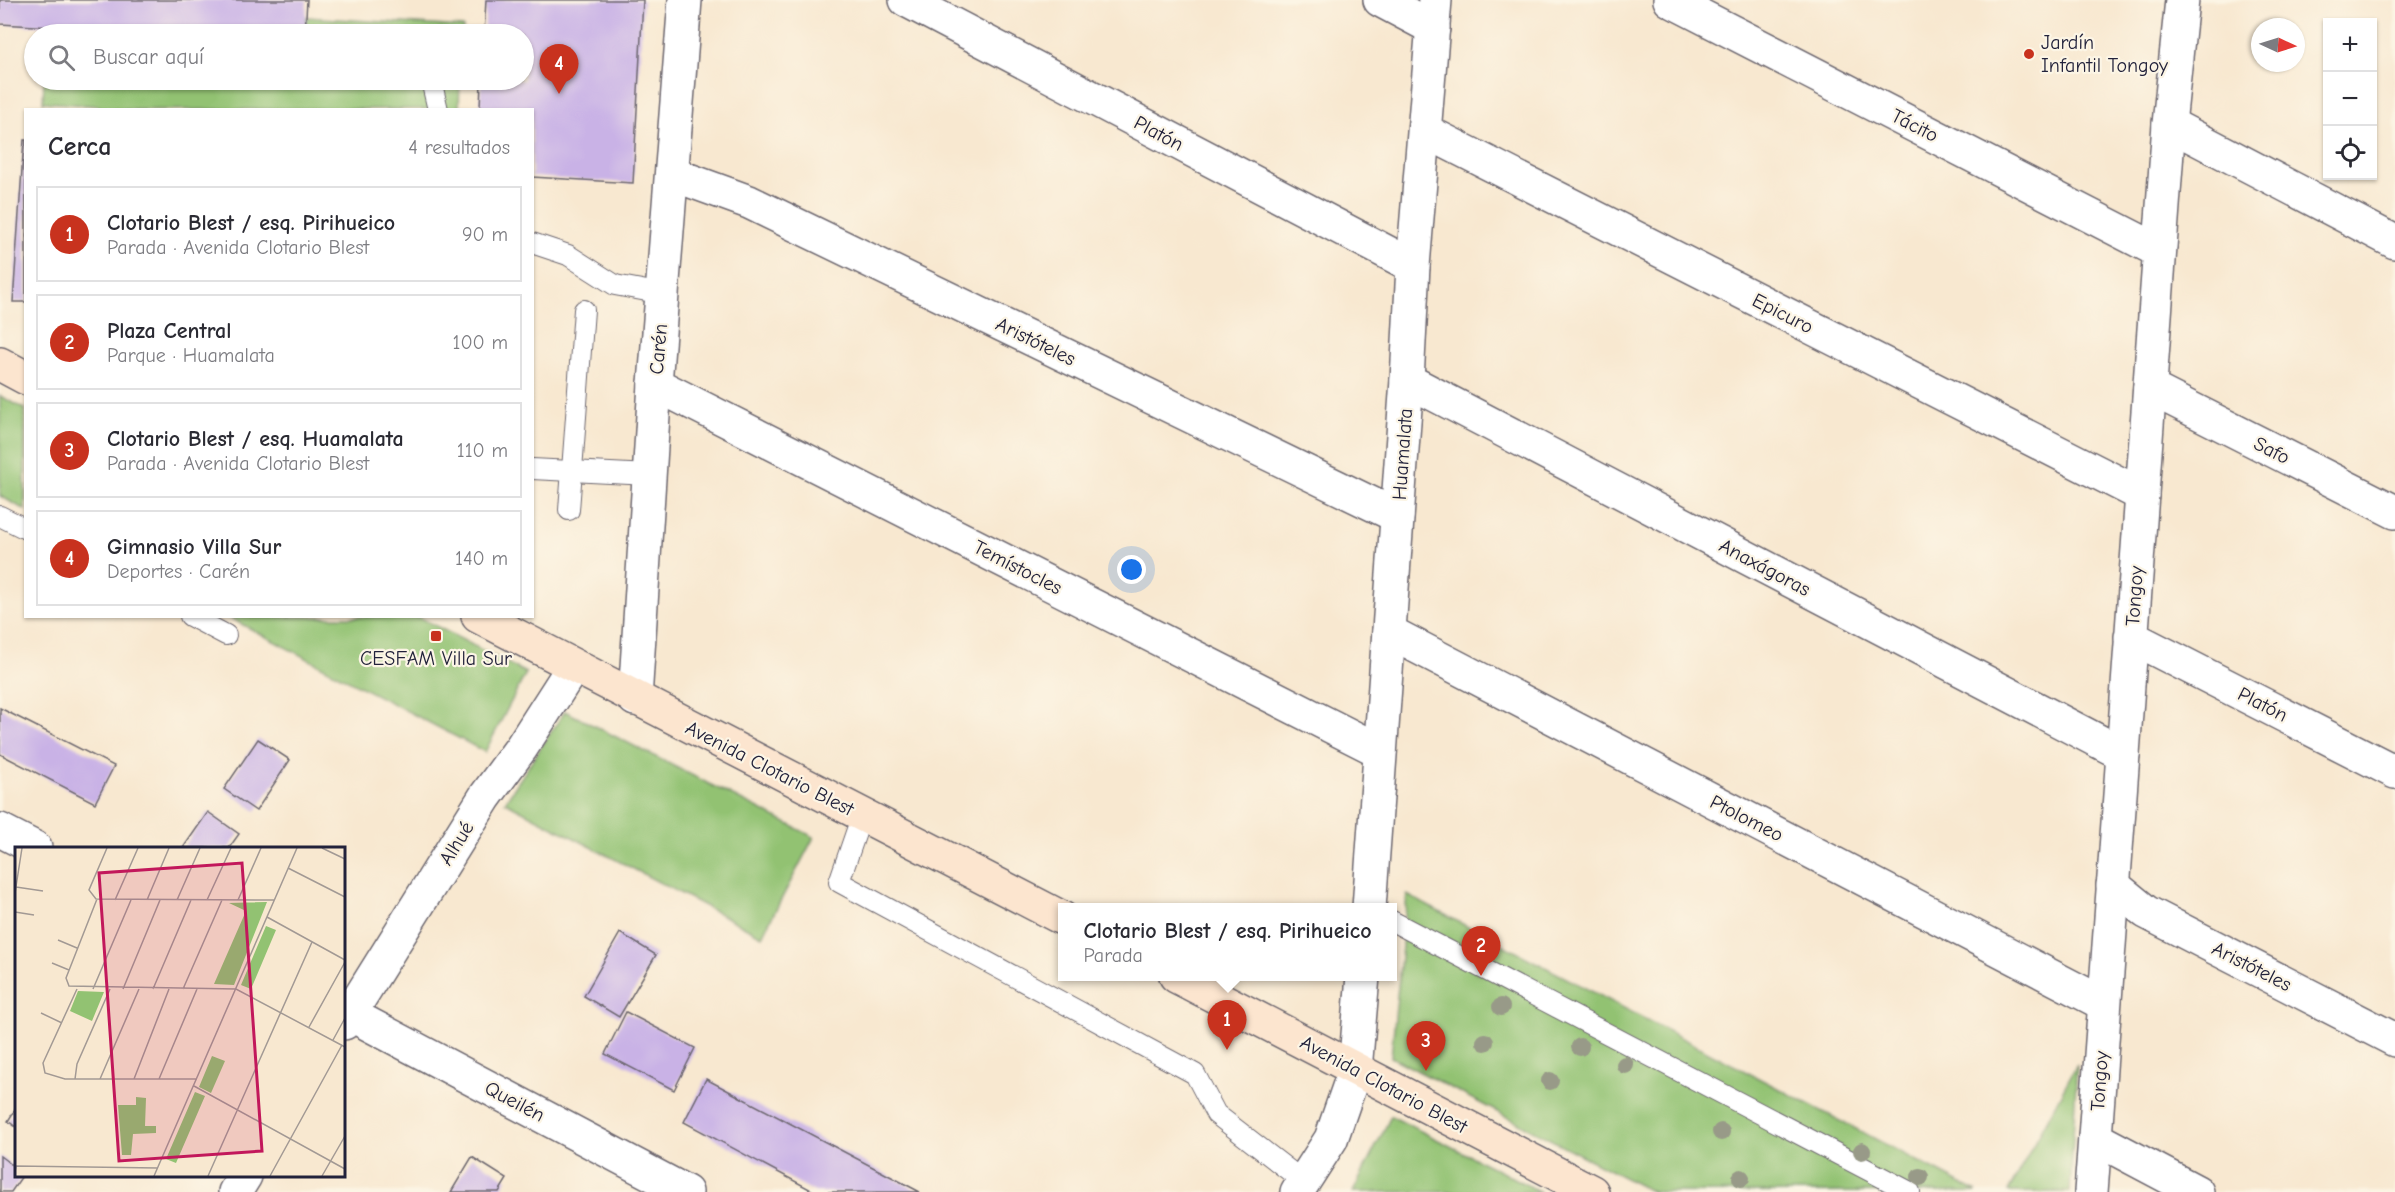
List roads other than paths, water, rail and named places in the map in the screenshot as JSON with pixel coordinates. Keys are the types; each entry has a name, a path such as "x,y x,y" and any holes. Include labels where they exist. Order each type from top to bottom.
{"main road":[{"path":"0,364 24,377"},
{"name":"Avenida Clotario Blest","path":"482,618 1058,916"},
{"name":"Avenida Clotario Blest","path":"1186,981 1592,1192"}],"street":[{"name":"Carén","path":"635,699 655,384 685,0"},
{"name":"Platón","path":"906,0 1413,266"},
{"path":"1380,0 1434,14"},
{"name":"Tácito","path":"1670,0 2159,251"},
{"name":"Tongoy","path":"2091,1192 2159,251 2182,0"},
{"name":"Huamalata","path":"1368,903 1407,380 1413,266 1434,14"},
{"path":"2169,124 2395,242"},
{"name":"Epicuro","path":"1425,131 2142,495"},
{"name":"Aristóteles","path":"672,174 748,202 1397,516"},
{"name":"Anaxágoras","path":"1407,380 2123,754"},
{"name":"Temístocles","path":"655,384 1380,751"},
{"name":"Safo","path":"2150,388 2395,512"},
{"name":"Ptolomeo","path":"1389,632 2104,1004"},
{"name":"Platón","path":"2131,637 2395,772"},
{"name":"Alhué","path":"346,1016 485,797 521,748 573,667"},
{"path":"0,830 31,847"},
{"name":"Aristóteles","path":"2113,885 2146,912 2395,1040"},
{"path":"1300,1187 1331,1138 1355,1070 1363,981"},
{"name":"Queilén","path":"346,1016 686,1192"},
{"path":"2095,1138 2197,1192"},
{"path":"235,1192 244,1177"}],"lane":[{"path":"433,90 438,108"},
{"path":"534,244 568,255 615,285 663,294"},
{"path":"569,510 584,310"},
{"path":"534,469 650,475"},
{"path":"0,516 24,528"},
{"path":"194,618 226,635"},
{"path":"862,815 839,882 1195,1074 1216,1114 1300,1187"},
{"path":"1397,924 1910,1192"}],"place":[{"name":"Jardín Infantil Tongoy","path":"2029,54"},
{"name":"Gimnasio Villa Sur","path":"559,94"},
{"name":"CESFAM Villa Sur","path":"436,636"},
{"name":"Plaza Central","path":"1481,976"},
{"name":"Clotario Blest / esq. Pirihueico","path":"1227,1050"},
{"name":"Clotario Blest / esq. Huamalata","path":"1426,1071"}]}
